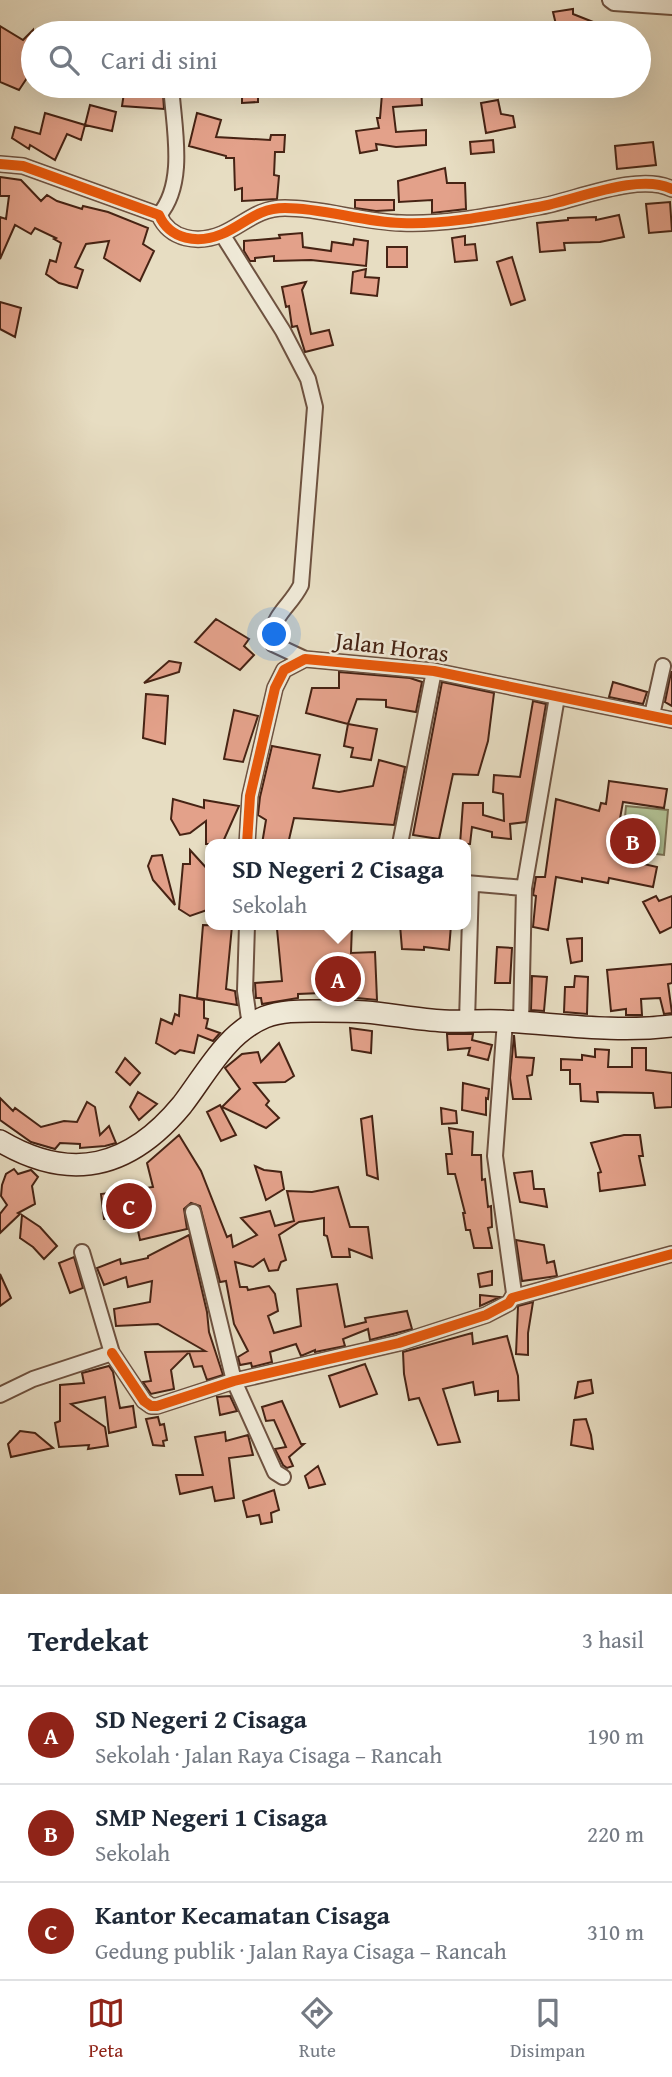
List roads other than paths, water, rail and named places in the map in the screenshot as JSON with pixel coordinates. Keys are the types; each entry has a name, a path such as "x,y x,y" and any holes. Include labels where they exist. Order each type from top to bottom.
{"main road":[{"path":"0,1141 15,1149 63,1165 102,1162 122,1156 153,1134 181,1106 210,1065 235,1037 265,1017 297,1010 365,1012 444,1021 612,1028 672,1026"}],"street":[{"path":"610,0 614,3 669,4"},
{"path":"172,98 176,163 172,192 159,215 163,226 184,237 200,239 222,234 251,216 284,208 366,220 443,222 541,207 603,190 650,183 672,189"},
{"path":"0,164 23,166 159,215"},
{"path":"222,234 283,331 313,393 315,407 301,585 296,595 280,612 270,639 273,644 305,659"},
{"name":"Jalan Horas","path":"247,839 250,796 275,688 284,670 305,659 434,671 672,720"},
{"path":"652,715 663,666"},
{"path":"401,839 434,671"},
{"path":"82,1252 112,1353 151,1406 234,1381 399,1343 486,1315 509,1303 514,1293 495,1156 513,1023 524,888 557,696"},
{"path":"471,883 524,888"},
{"path":"247,930 245,991 250,1026"},
{"path":"467,1021 468,930"},
{"path":"192,1212 234,1381 275,1472 283,1477"},
{"path":"512,1298 672,1254"},
{"path":"0,1395 33,1379 112,1353"}],"place":[{"name":"SMP Negeri 1 Cisaga","path":"633,841"},
{"name":"SD Negeri 2 Cisaga","path":"338,979"},
{"name":"Kantor Kecamatan Cisaga","path":"129,1206"}]}
